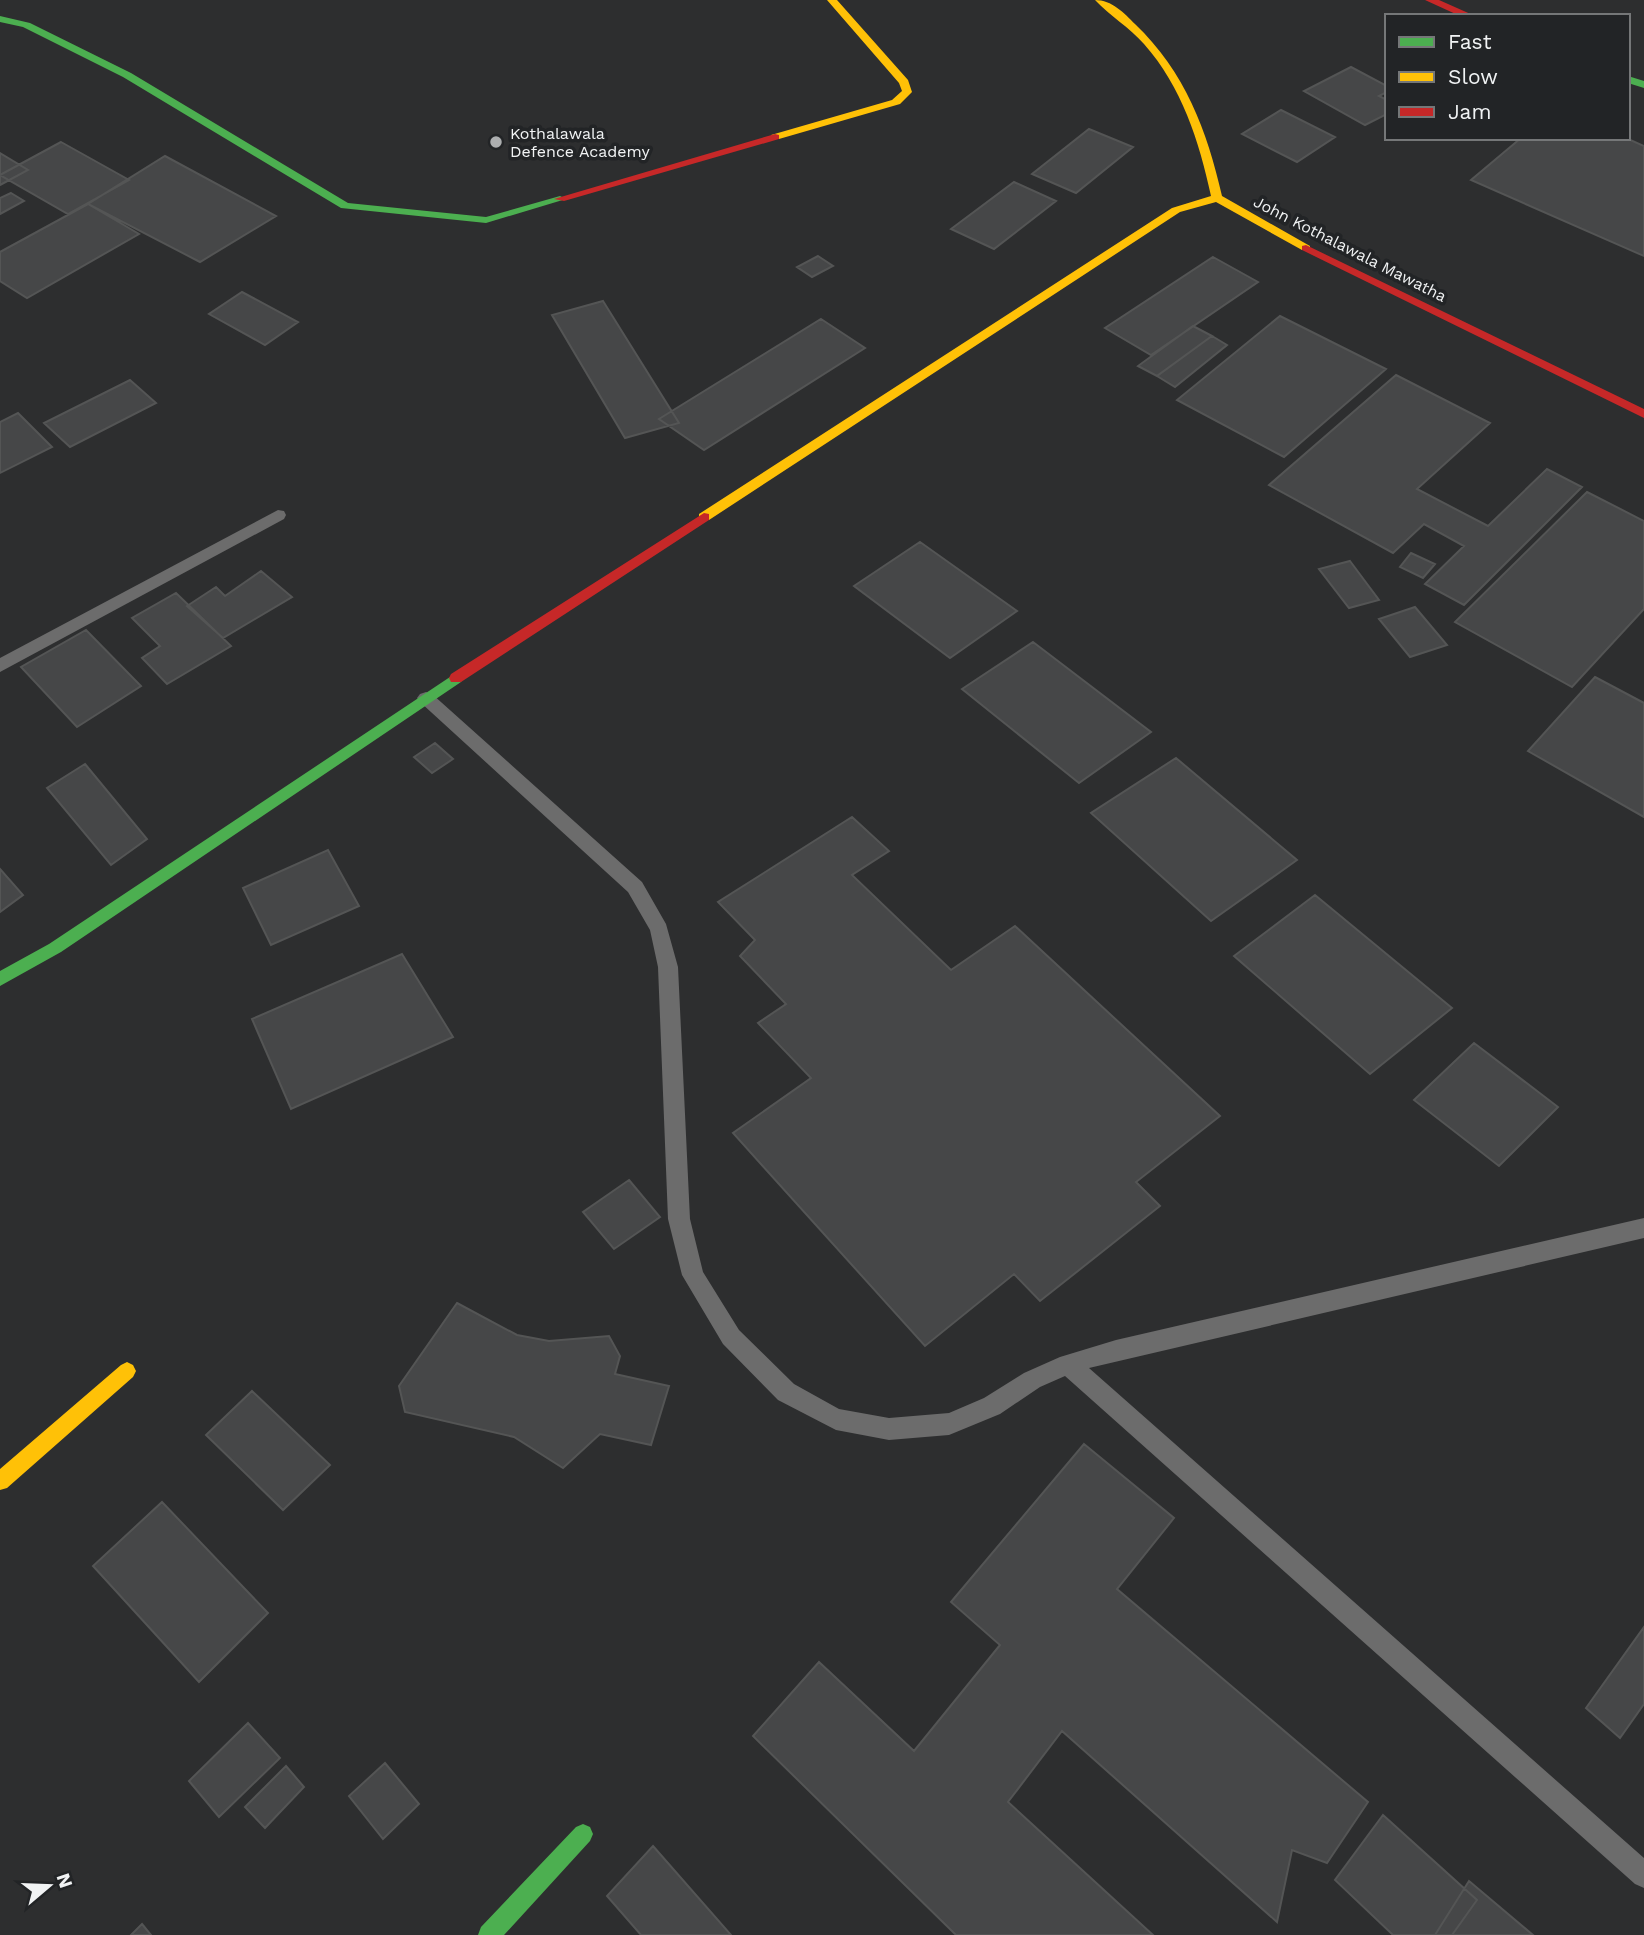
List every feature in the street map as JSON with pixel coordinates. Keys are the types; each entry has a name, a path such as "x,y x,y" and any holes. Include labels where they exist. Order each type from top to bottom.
{"street":[{"path":"0,19 26,25 127,75 345,206 486,220 896,102 907,92 904,82 832,0"},
{"path":"0,979 55,948 426,698 1176,210 1217,198 1209,154 1173,75 1154,47 1132,24 1100,0"},
{"path":"1430,0 1465,14"},
{"name":"John Kothalawala Mawatha","path":"1217,198 1270,230 1644,414"},
{"path":"0,1481 127,1371"},
{"path":"489,1935 583,1834"}],"lane":[{"path":"0,666 278,515"},
{"path":"426,698 635,887 659,929 668,967 679,1219 693,1275 731,1337 786,1392 836,1419 889,1429 949,1424 992,1406 1032,1380 1068,1364 1116,1350 1644,1228"},
{"path":"1068,1364 1644,1875"}],"building":[{"path":"1351,67 1385,85 1385,93 1379,96 1385,99 1385,115 1365,125 1304,91"},
{"path":"1281,110 1335,137 1297,162 1242,134"},
{"path":"1089,129 1133,147 1076,193 1032,174"},
{"path":"1519,140 1630,140 1644,146 1644,256 1471,180"},
{"path":"61,142 129,180 68,214 0,175"},
{"path":"0,153 28,170 0,185"},
{"path":"165,156 276,216 200,262 88,204"},
{"path":"1014,182 1056,201 994,249 951,229"},
{"path":"11,193 24,201 0,214 0,198"},
{"path":"88,204 139,234 27,298 0,281 0,252"},
{"path":"818,256 833,266 812,277 797,267"},
{"path":"1213,257 1258,282 1151,355 1105,328"},
{"path":"242,292 298,322 265,345 209,314"},
{"path":"603,301 679,423 625,438 552,315"},
{"path":"1280,316 1386,369 1284,457 1177,400"},
{"path":"821,319 865,348 704,450 659,419"},
{"path":"1193,326 1212,336 1157,376 1138,366"},
{"path":"1212,336 1227,345 1175,387 1157,376"},
{"path":"1396,375 1490,423 1417,489 1488,526 1547,469 1582,487 1464,605 1425,584 1464,546 1424,524 1393,553 1269,485"},
{"path":"130,380 156,403 70,447 44,423"},
{"path":"18,413 52,447 0,473 0,422"},
{"path":"1587,492 1644,521 1644,609 1572,687 1455,622"},
{"path":"920,542 1017,611 950,658 854,586"},
{"path":"1411,553 1435,564 1423,578 1400,567"},
{"path":"1350,561 1379,600 1349,608 1319,569"},
{"path":"261,571 292,597 223,638 187,606 216,587 225,596"},
{"path":"176,593 231,646 167,684 142,658 160,646 132,618"},
{"path":"1415,607 1447,645 1410,657 1379,619"},
{"path":"86,630 141,686 77,727 21,667"},
{"path":"1033,642 1151,732 1079,783 962,689"},
{"path":"1595,677 1644,703 1644,817 1528,751"},
{"path":"435,743 453,759 432,773 414,757"},
{"path":"1176,758 1297,860 1211,921 1091,813"},
{"path":"85,764 147,839 111,865 47,788"},
{"path":"852,817 889,851 852,875 951,970 1015,926 1220,1116 1136,1182 1160,1206 1040,1301 1014,1274 925,1346 733,1133 811,1078 758,1023 786,1004 740,956 755,940 718,902"},
{"path":"328,850 359,906 271,945 243,888"},
{"path":"0,869 23,895 0,912"},
{"path":"1315,895 1452,1008 1370,1074 1234,956"},
{"path":"402,954 453,1037 291,1109 252,1019"},
{"path":"1474,1043 1558,1107 1499,1166 1414,1100"},
{"path":"629,1180 660,1217 614,1249 583,1212"},
{"path":"457,1303 517,1335 549,1341 609,1336 620,1356 615,1374 669,1386 651,1445 600,1434 563,1468 514,1437 405,1412 399,1386"},
{"path":"252,1391 330,1465 283,1510 206,1435"},
{"path":"1084,1444 1174,1518 1117,1589 1368,1802 1327,1863 1292,1850 1277,1922 1062,1731 1008,1802 1153,1935 956,1935 753,1736 819,1662 914,1751 1000,1645 951,1602"},
{"path":"162,1502 268,1613 199,1682 93,1566"},
{"path":"1644,1627 1644,1704 1620,1738 1586,1708"},
{"path":"248,1723 280,1758 219,1817 189,1781"},
{"path":"385,1763 419,1804 383,1839 349,1796"},
{"path":"286,1766 304,1787 265,1828 245,1807"},
{"path":"1383,1815 1477,1900 1452,1935 1393,1935 1335,1880"},
{"path":"653,1846 731,1935 641,1935 607,1896"},
{"path":"1469,1881 1533,1935 1435,1935"},
{"path":"142,1924 151,1935 131,1935"}],"traffic: fast":[{"path":"0,19 26,25 127,75 345,206 486,220 560,199"},
{"path":"1630,80 1644,85"},
{"path":"0,979 55,948 456,678"},
{"path":"489,1935 583,1834"}],"traffic: slow":[{"path":"775,137 896,102 907,92 904,82 832,0"},
{"path":"1100,0 1147,41 1180,86 1202,138 1217,198 1306,248"},
{"path":"704,517 1176,210 1217,198"},
{"path":"0,1481 127,1371"}],"traffic: jam":[{"path":"1430,0 1465,14"},
{"path":"560,199 775,137"},
{"path":"1306,248 1644,414"},
{"path":"456,678 704,517"}],"place":[{"name":"Kothalawala Defence Academy","path":"496,142"}]}
